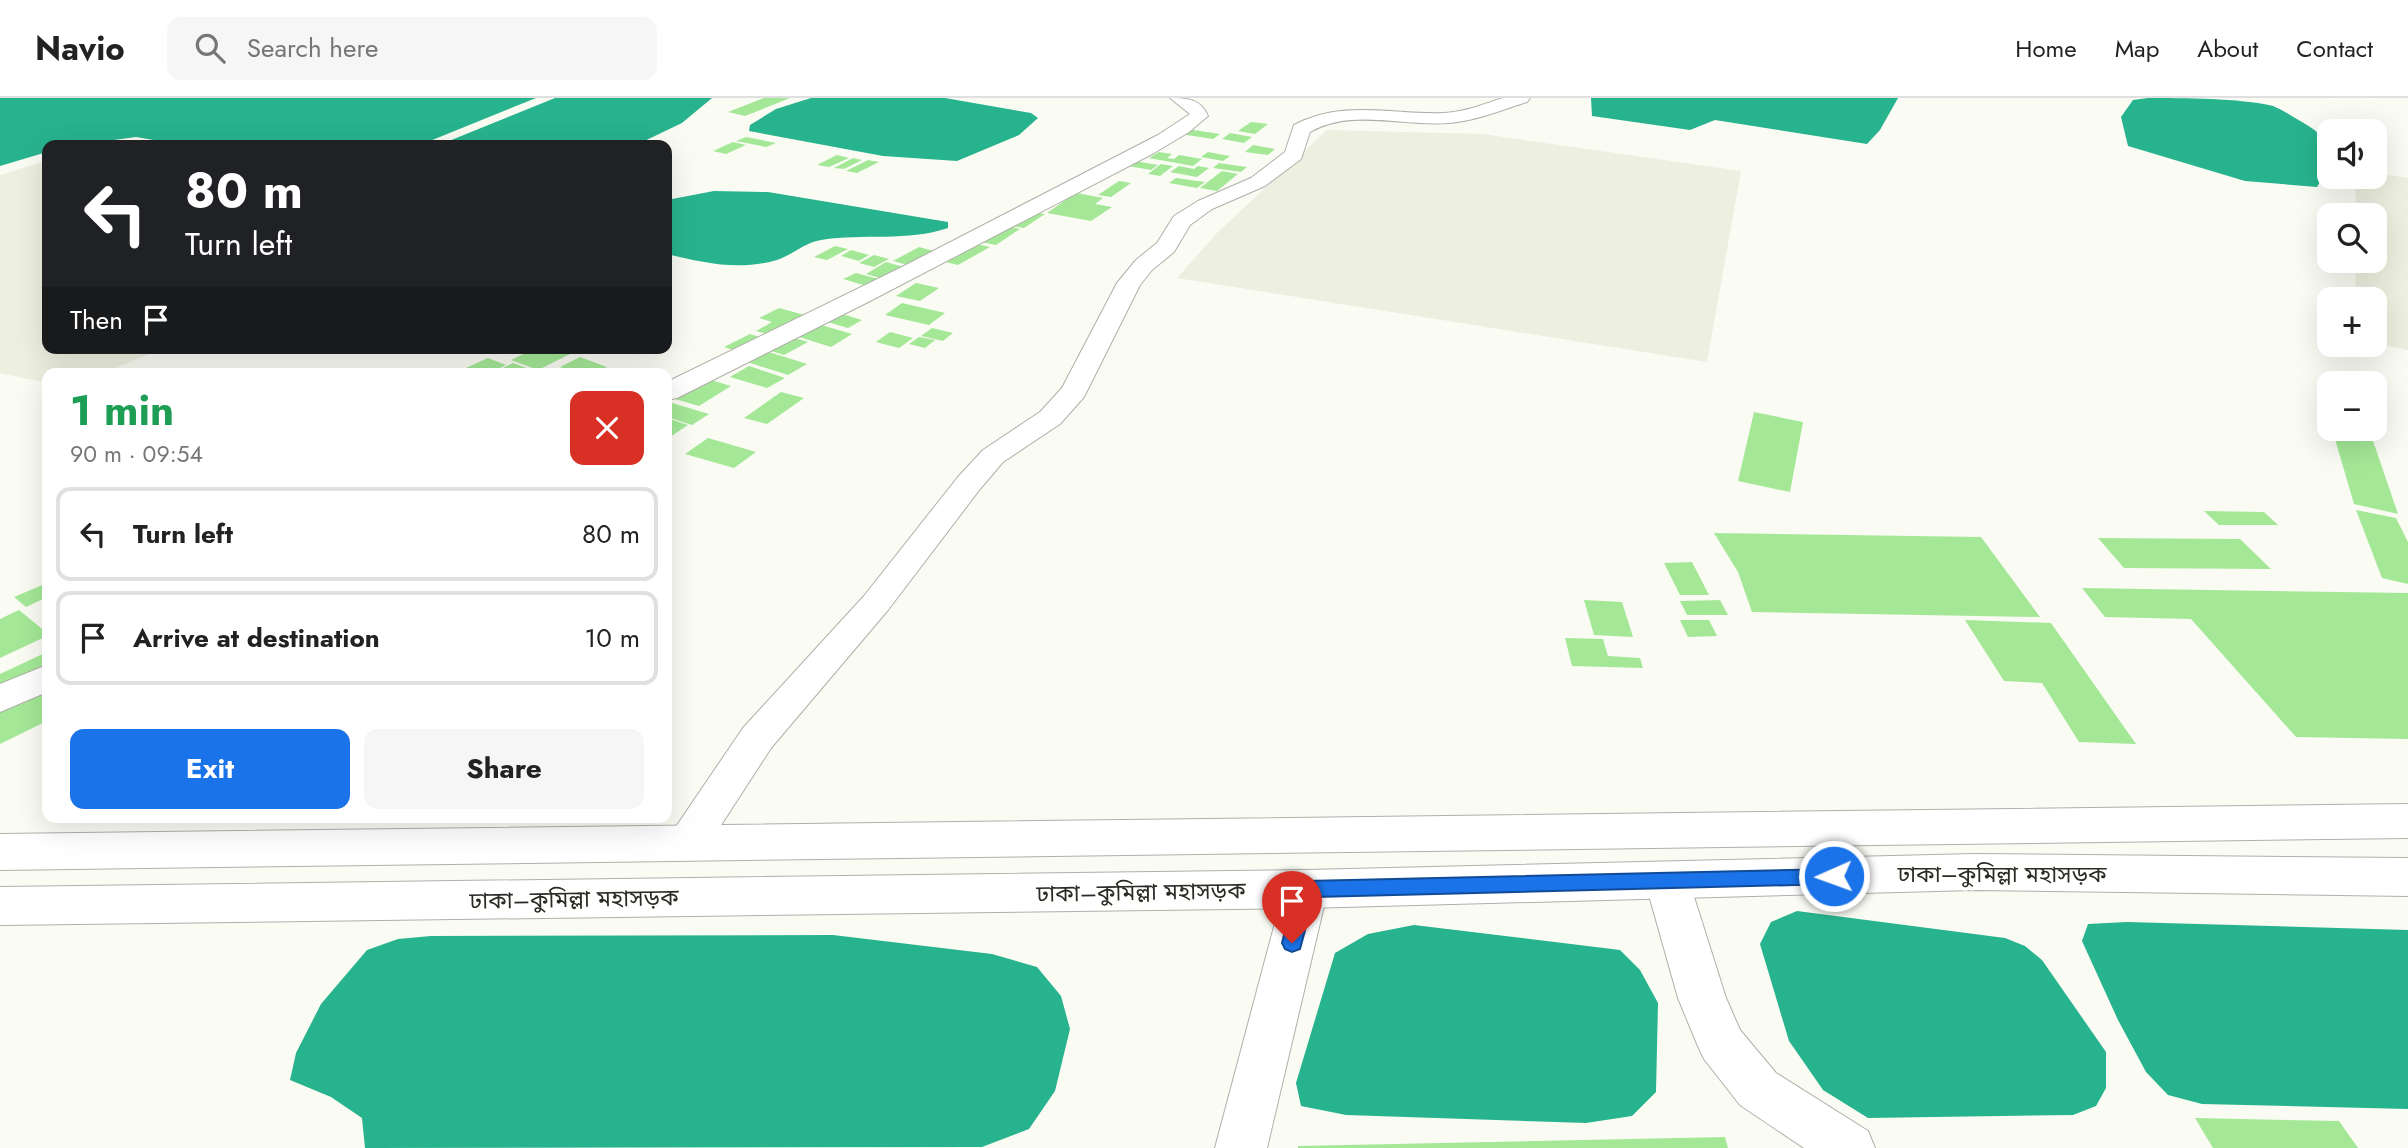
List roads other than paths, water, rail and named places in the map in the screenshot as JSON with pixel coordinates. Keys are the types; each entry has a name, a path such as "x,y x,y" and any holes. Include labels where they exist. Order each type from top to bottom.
{"highway":[{"path":"0,852 686,845 1004,836 2408,821"},
{"name":"ঢাকা–কুমিল্লা মহাসড়ক","path":"0,906 1306,889 1974,872 2408,877"}],"street":[{"path":"672,390 911,273 1085,179 1167,139 1199,116 1198,112 1179,98"},
{"path":"686,845 757,738 876,603 969,483 993,456 1049,418 1074,391 1129,283 1144,265 1166,247 1182,221 1205,205 1258,182 1294,155 1301,129 1315,122 1352,115 1451,117 1521,98"},
{"path":"0,699 42,679"},
{"path":"1667,881 1702,998 1721,1044 1758,1090 1849,1148"},
{"path":"1241,1148 1306,889"}]}
